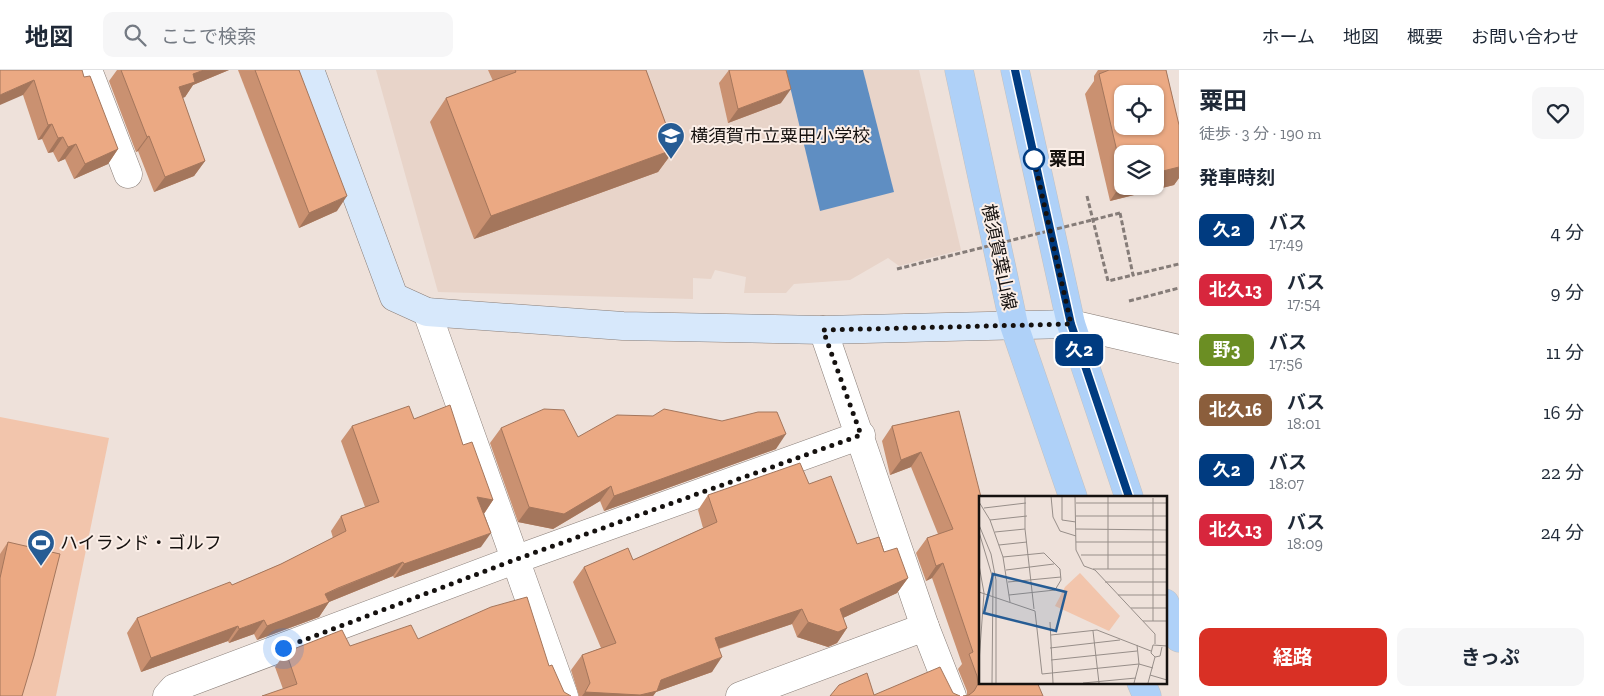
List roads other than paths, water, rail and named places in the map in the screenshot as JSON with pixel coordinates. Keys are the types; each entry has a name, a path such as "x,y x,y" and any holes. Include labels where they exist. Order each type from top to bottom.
{"main road":[{"name":"横須賀葉山線","path":"959,70 1014,325 1073,496"},
{"path":"1015,70 1071,324 1129,496"},
{"path":"1166,606 1179,638"},
{"path":"1142,684 1147,696"}],"street":[{"path":"88,70 128,174"},
{"path":"310,70 394,297 427,312 623,326 823,330 1071,324 1179,349"},
{"path":"427,312 517,559 564,696"},
{"path":"823,330 861,435 925,627 952,696"},
{"path":"167,696 174,688 517,559 861,435"},
{"path":"740,696 925,627"}],"water":[{"path":"786,70 863,70 894,192 820,211"}],"place":[{"name":"粟田","path":"1034,159"},
{"name":"横須賀市立粟田小学校","path":"671,160"},
{"name":"ハイランド・ゴルフ","path":"41,567"}]}
